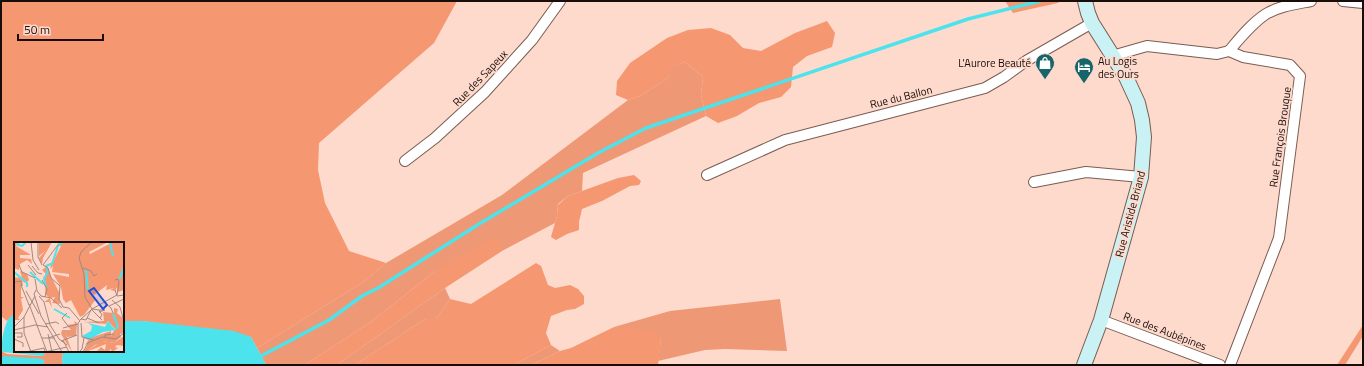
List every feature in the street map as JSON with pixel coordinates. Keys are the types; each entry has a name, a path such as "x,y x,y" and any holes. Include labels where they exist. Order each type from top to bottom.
{"street":[{"name":"Rue des Sapeux","path":"405,161 435,138 485,92 532,40 560,1"},
{"name":"Rue Aristide Briand","path":"1084,365 1101,320 1141,177 1144,137 1138,103 1126,77 1092,23 1085,1"},
{"path":"1229,51 1251,26 1266,14 1280,8 1311,1"},
{"path":"1343,1 1363,3"},
{"name":"Rue du Ballon","path":"707,174 785,140 809,132 985,88 1004,77 1026,61 1092,23"},
{"name":"Rue François Brouque","path":"1113,57 1147,46 1217,54 1229,51 1244,57 1290,65 1300,76 1279,238 1230,365"},
{"path":"1034,182 1086,172 1141,177"},
{"name":"Rue des Aubépines","path":"1101,320 1220,365"}],"shaded area":[{"path":"1,1 457,1 434,43 319,143 318,170 325,203 349,251 386,263 365,281 257,348 251,337 143,321 124,321 124,242 14,242 14,314 7,321 1,316"},
{"path":"1005,1 1060,1 1058,3 1013,13"},
{"path":"827,21 835,33 832,47 807,56 793,67 791,87 781,97 759,103 737,116 718,123 706,116 701,95 703,77 685,62 671,67 668,78 640,96 628,100 616,95 617,81 630,63 667,38 688,30 711,28 730,35 743,48 761,51 795,33"},
{"path":"685,62 703,77 701,95 706,116 583,173 582,191 568,196 558,204 555,223 502,251 502,245 434,272 372,321 305,365 266,365 257,348 365,281 386,263 502,195 628,100 640,96 668,78 670,67"},
{"path":"634,175 641,181 639,185 630,186 602,201 582,209 579,230 556,240 551,237 557,216 558,205 568,196 618,178"},
{"path":"497,239 502,245 502,251 445,288 337,365 305,365 372,321 434,272 489,240"},
{"path":"536,263 541,266 548,285 555,288 570,285 578,289 584,296 584,304 575,309 567,310 551,316 546,333 551,345 514,365 355,365 425,319 436,319 450,299 471,304"},
{"path":"445,288 450,299 436,319 425,319 355,365 337,365"},
{"path":"780,299 787,351 725,349 705,350 658,361 661,339 614,327 670,311"},
{"path":"1363,325 1363,336 1345,365 1337,365"},
{"path":"614,327 653,331 661,339 658,365 531,365 560,351 571,348"},
{"path":"551,345 560,351 531,365 514,365"},
{"path":"1,349 7,354 43,356 45,352 63,352 62,365 43,365 44,361 42,359 1,359"}],"water":[{"path":"14,314 14,352 45,352 43,356 3,352 2,341 5,327 9,319"},
{"path":"124,321 143,321 234,331 251,337 266,365 62,365 63,352 124,352"},
{"path":"4,356 43,359 44,361 43,365 1,365 1,359"}],"waterway":[{"path":"261,356 329,320 362,296 378,288 479,224 598,153 646,128 968,19 1040,1"}],"place":[{"name":"L'Aurore Beauté","path":"1045,80"},
{"name":"Au Logis des Ours","path":"1084,84"}]}
